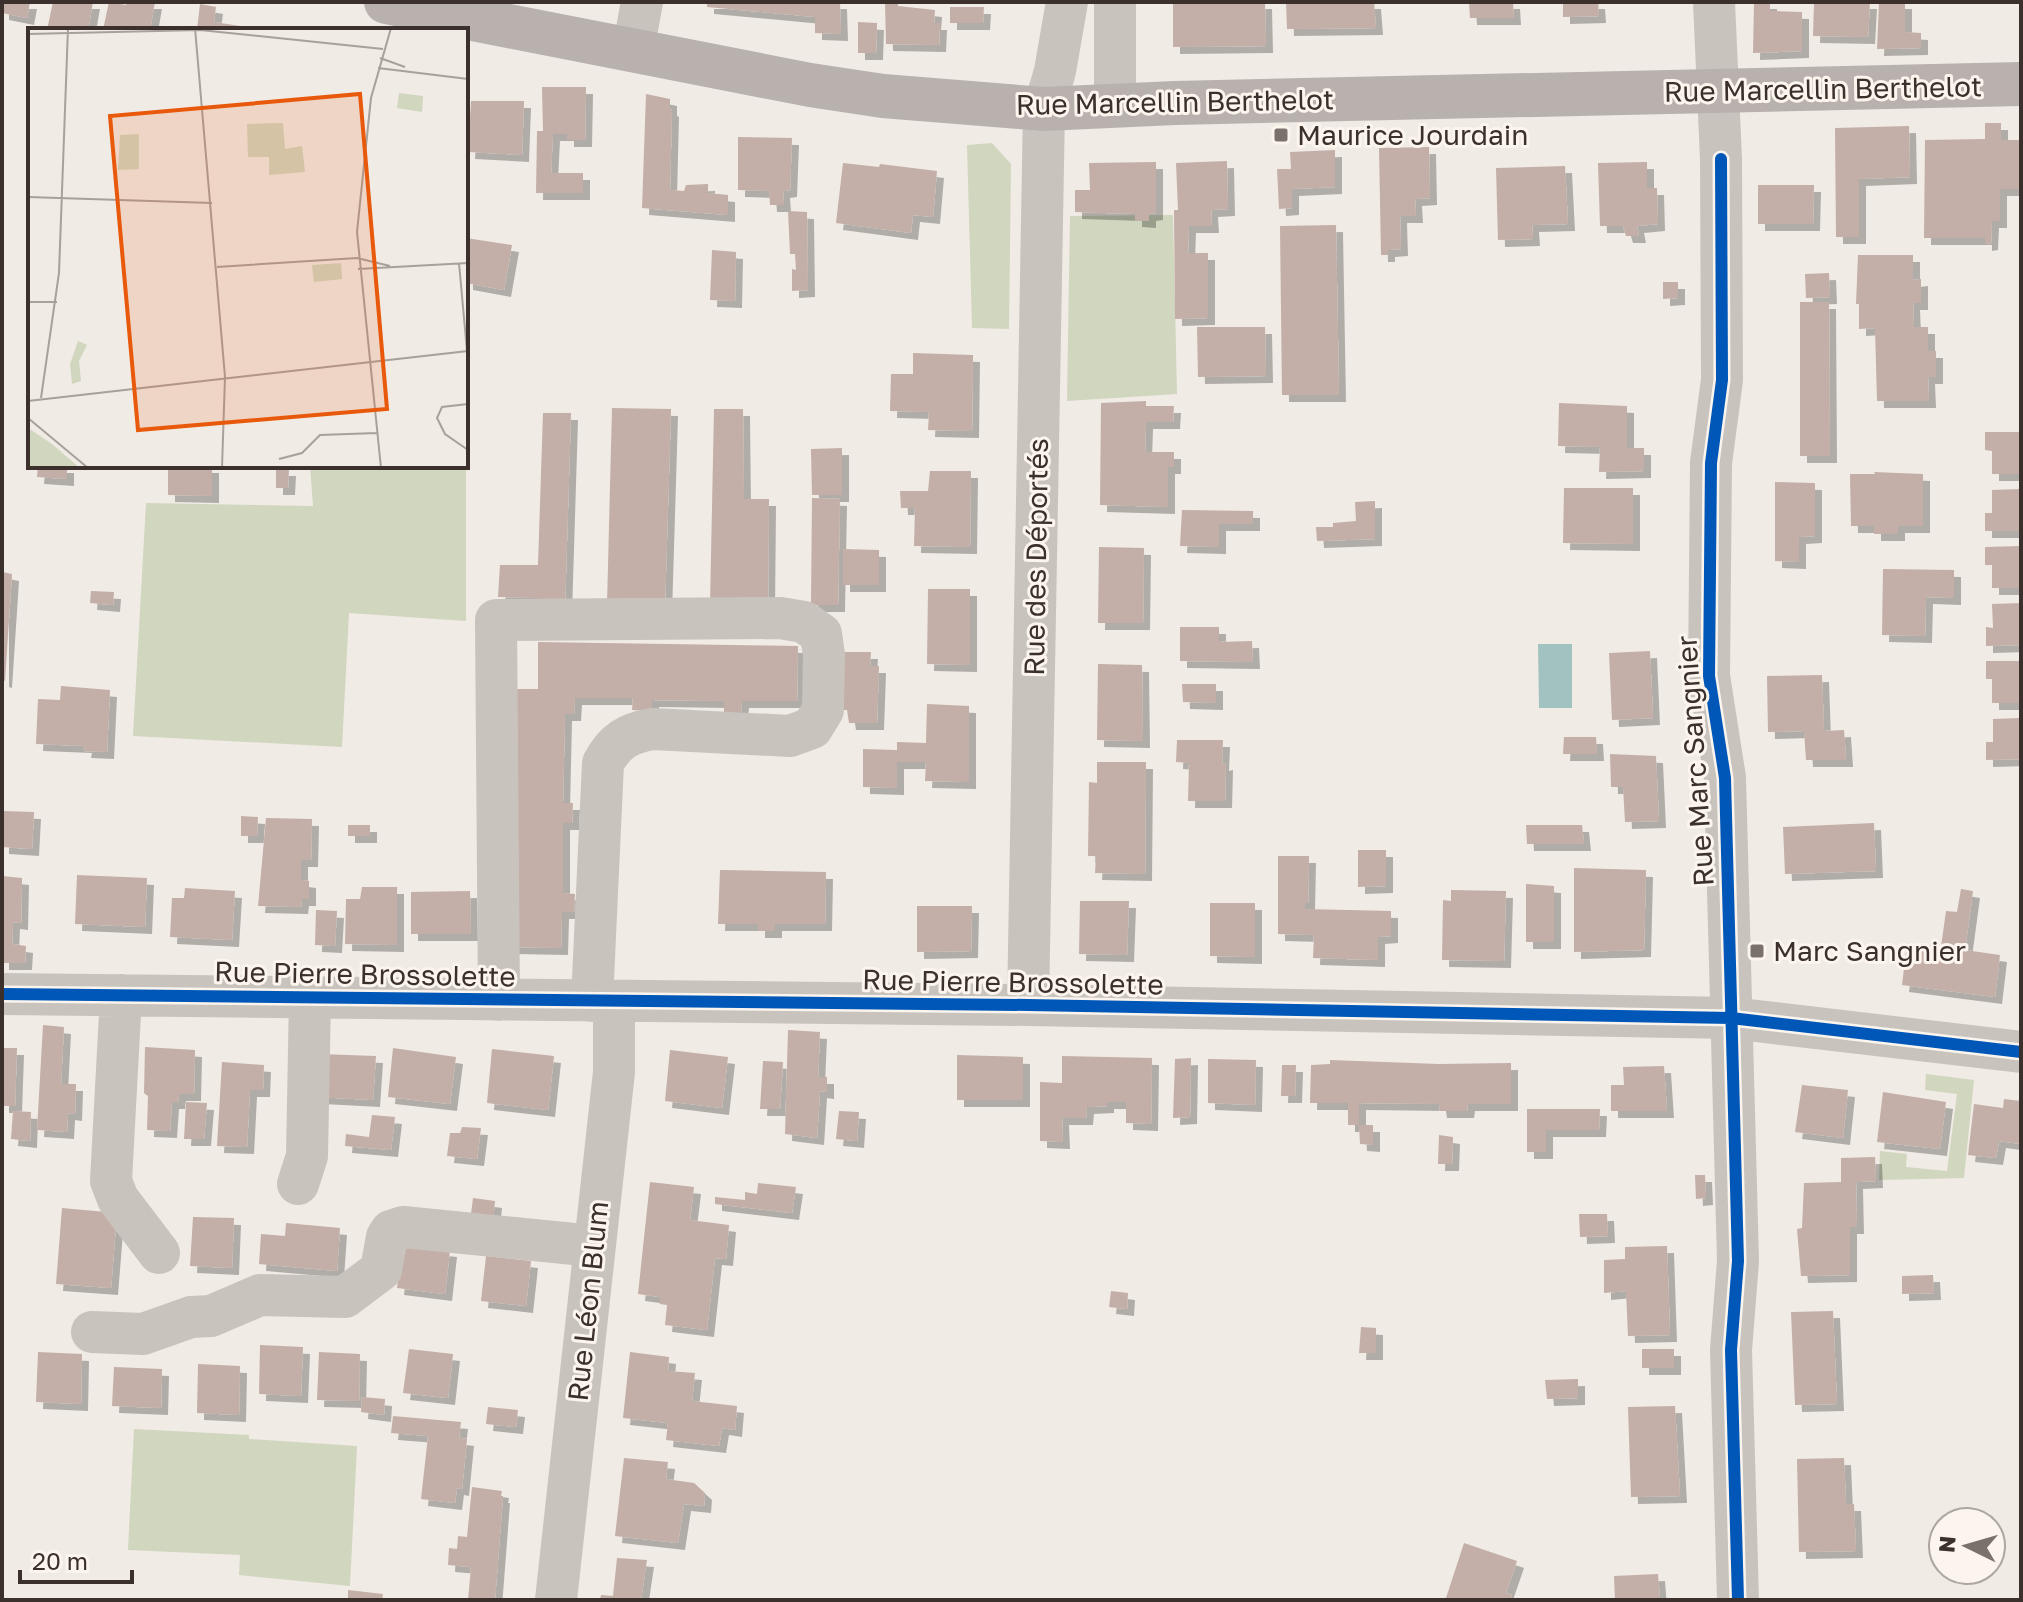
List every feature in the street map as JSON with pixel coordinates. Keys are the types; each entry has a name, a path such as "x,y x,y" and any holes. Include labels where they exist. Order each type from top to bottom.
{"main road":[{"name":"Rue Marcellin Berthelot","path":"386,2 883,96 1044,109 2021,84"}],"street":[{"path":"633,51 642,2"},
{"name":"Rue des Déportés","path":"1028,1005 1044,109 1055,71 1067,2"},
{"path":"1115,2 1115,105"},
{"name":"Rue Marc Sangnier","path":"1714,2 1722,219 1722,380 1711,463 1709,676 1725,778 1738,1261 1731,1350 1738,1600"},
{"name":"Rue Léon Blum","path":"499,1000 496,620 780,618 804,622 821,634 824,655 823,710 812,728 790,736 653,729 623,737 611,747 603,763 600,776 603,1001 614,1072 556,1600"},
{"name":"Rue Pierre Brossolette","path":"2,994 1028,1005 1731,1018 2021,1052"},
{"path":"121,995 111,1181 118,1199 159,1253"},
{"path":"298,1184 307,1156 310,997"},
{"path":"92,1332 143,1334 191,1317 211,1316 260,1295 345,1297 381,1270 387,1237 391,1231 403,1227 594,1246"}],"green space":[{"path":"992,143 1011,164 1009,329 972,328 967,145"},
{"path":"1173,215 1177,394 1067,401 1070,216"},
{"path":"310,468 466,468 466,621 349,613 342,747 133,736 146,503 313,506"},
{"path":"1926,1074 1974,1080 1964,1178 1879,1180 1880,1151 1907,1154 1906,1167 1947,1171 1957,1094 1925,1090"},
{"path":"134,1429 249,1435 249,1439 357,1446 350,1586 239,1575 240,1555 128,1550"}],"water":[{"path":"1538,644 1572,644 1572,708 1539,708"}],"building":[{"path":"2,2 30,2 27,18 2,13"},
{"path":"53,2 93,2 88,28 47,28"},
{"path":"109,2 126,5 127,2 155,2 150,28 103,28"},
{"path":"707,2 840,2 841,34 815,33 815,17 707,7"},
{"path":"885,2 935,10 934,23 940,23 939,45 886,44"},
{"path":"1173,2 1265,2 1266,46 1173,47"},
{"path":"1286,2 1374,2 1376,28 1287,29"},
{"path":"1469,2 1513,2 1514,18 1470,18"},
{"path":"1563,2 1598,2 1599,16 1563,17"},
{"path":"1754,2 1770,2 1770,11 1802,12 1802,51 1753,53"},
{"path":"1814,2 1870,2 1868,37 1813,36"},
{"path":"1879,2 1905,2 1905,32 1921,33 1921,48 1877,49"},
{"path":"200,4 216,7 214,22 247,27 247,28 197,28"},
{"path":"950,7 984,7 983,23 950,23"},
{"path":"858,22 877,23 876,53 858,53"},
{"path":"542,87 586,87 585,140 567,140 567,134 553,134 551,173 583,173 583,193 536,193 537,131 543,131"},
{"path":"646,94 670,99 670,190 684,191 686,185 708,184 708,193 728,195 728,215 642,208"},
{"path":"471,101 524,101 522,155 468,152"},
{"path":"1985,123 2001,123 2001,140 2021,140 2021,189 2000,189 2000,221 1992,221 1991,243 1985,244 1985,238 1924,238 1925,140 1985,139"},
{"path":"1909,126 1910,177 1859,179 1859,237 1836,237 1835,128"},
{"path":"738,137 792,138 790,190 783,191 784,205 770,205 769,191 738,190"},
{"path":"1429,147 1430,198 1415,199 1416,216 1400,216 1401,249 1388,250 1388,255 1381,255 1379,148"},
{"path":"1335,150 1335,187 1292,189 1292,208 1279,209 1277,169 1291,169 1290,152"},
{"path":"1227,161 1228,209 1211,210 1212,226 1189,226 1188,253 1208,253 1208,318 1175,319 1176,163"},
{"path":"1156,162 1156,213 1149,214 1149,221 1135,220 1135,214 1075,212 1075,190 1090,190 1089,163"},
{"path":"1647,162 1647,188 1657,188 1658,224 1637,226 1639,236 1626,236 1623,226 1600,226 1598,163"},
{"path":"843,163 937,171 933,217 913,215 911,233 836,223"},
{"path":"1565,166 1568,224 1532,225 1533,239 1498,240 1496,168"},
{"path":"1758,185 1814,185 1813,224 1758,224"},
{"path":"788,211 807,212 808,290 792,291 792,269 796,270 795,254 790,254"},
{"path":"1336,225 1339,395 1282,395 1280,226"},
{"path":"468,238 512,245 504,290 468,283"},
{"path":"712,250 736,252 735,301 710,300"},
{"path":"1858,255 1913,255 1913,280 1921,279 1921,303 1913,303 1914,327 1928,327 1928,351 1936,351 1936,377 1928,377 1929,401 1877,401 1875,328 1859,329 1859,304 1856,304"},
{"path":"1829,273 1830,297 1806,298 1805,274"},
{"path":"1663,282 1678,282 1678,298 1663,299"},
{"path":"1800,302 1829,302 1830,456 1800,456"},
{"path":"1197,327 1265,327 1266,376 1198,377"},
{"path":"913,353 973,355 972,431 928,430 929,412 890,411 891,374 913,374"},
{"path":"1146,401 1146,406 1174,406 1173,422 1146,422 1145,452 1174,452 1174,467 1168,467 1168,507 1100,505 1101,403"},
{"path":"1559,403 1627,406 1627,448 1644,448 1644,471 1599,472 1600,447 1558,446"},
{"path":"612,408 671,409 665,607 607,605"},
{"path":"714,409 743,409 744,499 769,499 768,606 710,605"},
{"path":"543,413 571,413 565,607 537,606 536,598 498,597 500,565 538,565"},
{"path":"1985,432 2021,432 2021,474 1992,474 1992,451 1985,450"},
{"path":"842,448 842,495 812,495 811,449"},
{"path":"38,468 67,468 67,479 37,477"},
{"path":"168,468 212,468 212,496 168,495"},
{"path":"276,469 289,469 288,488 276,488"},
{"path":"930,471 971,471 970,547 914,546 915,508 901,508 900,491 928,491"},
{"path":"1850,474 1923,474 1923,526 1898,526 1898,534 1874,534 1874,526 1851,526"},
{"path":"1775,482 1815,483 1815,536 1799,537 1799,562 1775,561"},
{"path":"1564,488 1633,488 1633,544 1563,543"},
{"path":"2021,489 2021,531 1985,531 1985,513 1992,513 1992,490"},
{"path":"812,498 840,499 838,605 811,605"},
{"path":"1375,501 1375,539 1317,541 1316,527 1333,527 1333,523 1356,521 1355,502"},
{"path":"1182,510 1253,511 1253,524 1219,524 1219,547 1180,546"},
{"path":"2021,546 2021,588 1992,588 1992,565 1985,565 1985,547"},
{"path":"1099,547 1144,548 1143,623 1098,623"},
{"path":"843,549 879,550 879,585 843,585"},
{"path":"1883,569 1954,570 1954,598 1926,597 1925,636 1882,635"},
{"path":"2,572 12,574 5,681 2,680"},
{"path":"928,589 970,589 970,665 927,664"},
{"path":"91,591 114,592 113,605 90,603"},
{"path":"2021,603 2021,645 1986,646 1986,627 1993,628 1992,604"},
{"path":"1180,627 1219,627 1219,642 1252,641 1253,662 1180,661"},
{"path":"538,642 798,646 797,701 742,701 741,712 724,712 724,701 652,700 652,711 632,710 633,698 575,698 574,714 565,714 563,803 573,803 572,823 563,823 563,893 575,894 574,912 562,912 561,948 507,947 511,689 538,689"},
{"path":"1650,651 1653,718 1612,720 1609,653"},
{"path":"842,652 871,652 870,666 879,666 877,723 849,723 847,710 841,710"},
{"path":"1986,661 2021,661 2021,703 1992,703 1992,679 1986,679"},
{"path":"1098,664 1142,665 1143,741 1097,740"},
{"path":"1822,675 1824,731 1844,730 1846,760 1806,760 1804,731 1768,732 1767,676"},
{"path":"1182,684 1216,684 1216,703 1183,702"},
{"path":"61,686 110,690 107,752 84,751 85,746 36,744 38,699 60,700"},
{"path":"927,704 969,706 969,782 925,781 926,762 897,762 897,788 863,787 863,749 897,750 897,742 926,743"},
{"path":"2021,718 2021,759 1986,760 1986,742 1993,742 1993,719"},
{"path":"1564,737 1596,737 1597,754 1563,754"},
{"path":"1177,740 1223,740 1225,801 1188,801 1189,763 1176,762"},
{"path":"1610,754 1656,756 1659,821 1625,822 1623,787 1611,787"},
{"path":"1097,762 1146,762 1145,874 1095,873 1096,856 1088,856 1089,782 1097,783"},
{"path":"2,811 34,812 32,849 2,847"},
{"path":"241,816 258,817 257,836 241,836"},
{"path":"266,818 312,819 311,860 301,860 301,880 309,881 309,899 302,899 301,907 258,906"},
{"path":"1874,823 1876,871 1785,874 1783,827"},
{"path":"348,825 370,825 370,836 348,836"},
{"path":"1526,825 1582,825 1584,844 1527,844"},
{"path":"1358,850 1386,850 1386,886 1358,887"},
{"path":"1278,856 1309,856 1308,903 1305,903 1305,909 1391,911 1391,936 1378,937 1378,960 1313,958 1314,935 1278,934"},
{"path":"1574,868 1646,870 1644,950 1574,952"},
{"path":"720,870 826,872 825,924 775,924 775,931 758,931 758,924 718,924"},
{"path":"77,875 147,878 145,927 75,924"},
{"path":"2,876 22,878 21,923 13,922 12,944 26,946 25,963 2,963"},
{"path":"1526,884 1554,886 1554,942 1526,942"},
{"path":"362,887 397,887 397,945 345,944 346,899 360,899"},
{"path":"185,888 235,891 232,940 170,937 172,898 184,898"},
{"path":"1961,889 1973,891 1965,950 2000,955 1995,997 1902,985 1907,943 1941,947 1946,911 1957,912"},
{"path":"1451,890 1506,891 1504,961 1442,960 1443,900 1451,901"},
{"path":"470,891 471,934 411,934 411,892"},
{"path":"1080,901 1129,901 1127,955 1079,954"},
{"path":"1210,903 1255,903 1255,957 1210,956"},
{"path":"917,906 972,906 971,951 917,952"},
{"path":"316,910 337,911 335,946 315,945"},
{"path":"43,1025 64,1027 61,1084 76,1084 75,1114 68,1113 67,1132 37,1130"},
{"path":"788,1030 820,1032 818,1077 827,1077 827,1092 820,1091 817,1138 785,1134"},
{"path":"145,1047 195,1050 194,1094 179,1094 178,1102 172,1102 170,1131 147,1130"},
{"path":"2,1048 17,1048 15,1106 2,1106"},
{"path":"393,1048 456,1057 450,1104 388,1097"},
{"path":"492,1049 554,1056 548,1110 487,1103"},
{"path":"670,1050 728,1057 722,1108 665,1101"},
{"path":"318,1054 376,1056 373,1100 316,1097"},
{"path":"957,1055 1023,1057 1023,1100 957,1100"},
{"path":"1062,1056 1152,1058 1151,1124 1126,1123 1126,1102 1107,1102 1107,1106 1087,1107 1086,1118 1062,1118 1063,1142 1040,1141 1040,1082 1062,1083"},
{"path":"1191,1058 1190,1117 1173,1118 1175,1059"},
{"path":"1208,1059 1256,1060 1255,1105 1208,1103"},
{"path":"1330,1060 1511,1063 1511,1104 1468,1104 1467,1111 1440,1111 1439,1104 1359,1103 1359,1125 1348,1125 1348,1103 1310,1103 1311,1065 1330,1064"},
{"path":"763,1061 783,1062 780,1109 760,1109"},
{"path":"222,1062 264,1065 263,1090 250,1090 247,1147 217,1146"},
{"path":"1282,1065 1296,1065 1295,1096 1281,1096"},
{"path":"1664,1066 1667,1111 1611,1111 1611,1085 1624,1085 1623,1067"},
{"path":"1802,1085 1848,1090 1843,1138 1795,1132"},
{"path":"1883,1092 1946,1102 1940,1149 1877,1142"},
{"path":"2004,1099 2021,1101 2021,1144 1999,1141 1996,1158 1968,1155 1974,1104 2003,1108"},
{"path":"186,1102 207,1103 204,1139 184,1139"},
{"path":"1527,1109 1600,1109 1599,1130 1546,1130 1546,1152 1527,1152"},
{"path":"13,1111 31,1112 30,1141 11,1139"},
{"path":"839,1111 859,1112 857,1141 836,1139"},
{"path":"372,1115 395,1117 391,1150 345,1146 346,1134 369,1137"},
{"path":"1359,1125 1373,1125 1373,1145 1360,1144"},
{"path":"462,1127 481,1128 477,1159 447,1156 450,1133 460,1133"},
{"path":"1439,1135 1453,1137 1452,1164 1438,1164"},
{"path":"1875,1157 1876,1181 1856,1182 1857,1227 1850,1227 1850,1275 1801,1276 1797,1229 1802,1228 1804,1183 1841,1182 1841,1158"},
{"path":"1695,1175 1705,1175 1706,1198 1696,1199"},
{"path":"650,1182 694,1187 690,1220 729,1225 726,1259 715,1258 707,1330 665,1325 667,1305 660,1304 660,1297 638,1294"},
{"path":"758,1183 796,1187 792,1213 715,1204 715,1197 745,1200 745,1192 757,1194"},
{"path":"473,1198 495,1201 493,1221 471,1214"},
{"path":"62,1208 117,1213 111,1288 56,1284"},
{"path":"1579,1214 1607,1214 1608,1236 1580,1237"},
{"path":"193,1217 234,1218 232,1268 190,1266"},
{"path":"286,1223 340,1228 337,1271 259,1264 261,1234 285,1236"},
{"path":"402,1245 450,1250 445,1294 397,1288"},
{"path":"1667,1246 1670,1335 1628,1336 1626,1291 1604,1293 1604,1260 1625,1259 1625,1247"},
{"path":"486,1256 531,1261 526,1306 481,1301"},
{"path":"1933,1275 1934,1293 1902,1294 1902,1276"},
{"path":"1111,1291 1128,1293 1127,1309 1109,1307"},
{"path":"1833,1311 1837,1404 1795,1405 1791,1312"},
{"path":"1361,1327 1376,1328 1376,1353 1359,1353"},
{"path":"260,1345 303,1347 301,1396 259,1394"},
{"path":"409,1349 453,1354 448,1398 403,1393"},
{"path":"1642,1349 1674,1349 1674,1368 1642,1368"},
{"path":"38,1352 82,1354 81,1404 36,1402"},
{"path":"319,1352 360,1354 359,1401 317,1400"},
{"path":"630,1352 669,1357 668,1371 695,1373 692,1401 737,1406 735,1430 722,1428 719,1446 666,1440 668,1423 623,1418"},
{"path":"198,1364 240,1366 239,1415 197,1413"},
{"path":"114,1367 162,1369 161,1408 112,1406"},
{"path":"1578,1379 1578,1398 1547,1399 1545,1380"},
{"path":"362,1397 385,1399 384,1415 361,1412"},
{"path":"1675,1406 1680,1496 1631,1497 1628,1407"},
{"path":"488,1407 518,1410 516,1427 486,1424"},
{"path":"393,1416 461,1422 459,1438 467,1439 462,1489 457,1488 455,1503 421,1499 428,1436 391,1433"},
{"path":"624,1458 668,1462 666,1479 694,1483 705,1493 704,1506 684,1504 678,1543 615,1536"},
{"path":"1844,1458 1846,1504 1854,1504 1856,1551 1799,1552 1797,1459"},
{"path":"472,1487 502,1491 495,1600 468,1600 471,1567 448,1565 449,1548 457,1549 458,1536 467,1537"},
{"path":"1464,1543 1517,1561 1506,1593 1512,1595 1511,1600 1446,1598"},
{"path":"617,1558 647,1560 641,1600 600,1600 601,1595 613,1596"},
{"path":"1658,1574 1660,1600 1615,1600 1614,1576"},
{"path":"348,1590 383,1594 382,1600 348,1600"}],"cycle path":[{"path":"1721,159 1722,380 1711,463 1709,676 1725,778 1738,1261 1731,1350 1738,1600"},
{"path":"2,994 1028,1005 1731,1018 2021,1052"}],"place":[{"name":"Maurice Jourdain","path":"1281,135"},
{"name":"Marc Sangnier","path":"1757,951"}]}
